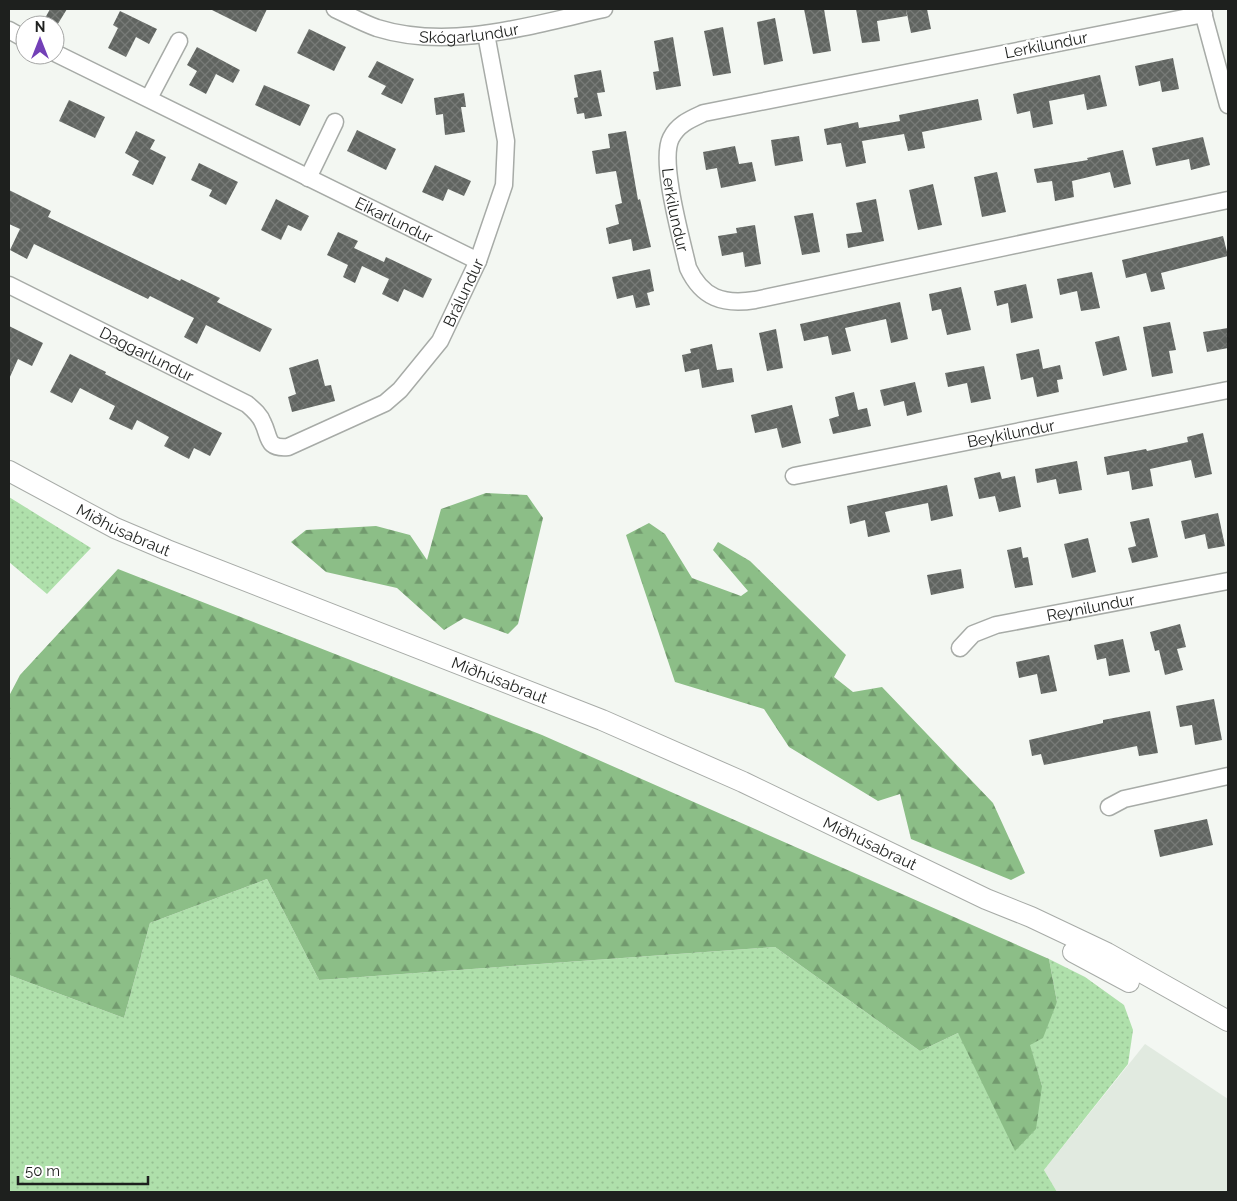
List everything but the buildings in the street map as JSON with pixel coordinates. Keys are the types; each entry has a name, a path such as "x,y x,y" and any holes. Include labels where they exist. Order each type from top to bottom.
{"street":[{"name":"Skógarlundur","path":"335,9 377,28 442,37 486,34 604,9"},
{"path":"1203,11 1228,105"},
{"name":"Lerkilundur","path":"1203,11 704,113 685,122 671,138 668,147 668,168 688,268 695,284 705,292 731,302 755,300 1228,200"},
{"name":"Brálundur","path":"267,438 276,446 288,447 385,404 400,390 440,341 478,261 504,185 506,141 486,34"},
{"path":"149,98 179,40"},
{"name":"Eikarlundur","path":"65,58 478,261"},
{"path":"308,178 335,122"},
{"name":"Daggarlundur","path":"9,285 248,404 262,421 267,438"},
{"name":"Beykilundur","path":"794,476 1228,390"},
{"name":"Miðhúsabraut","path":"9,471 115,528 314,610 602,720 743,782 986,899 1031,917 1107,954 1228,1021"},
{"name":"Reynilundur","path":"960,648 974,634 996,625 1228,581"},
{"path":"1109,807 1124,799 1228,776"},
{"name":"Miðhúsabraut","path":"986,899 1022,924 1228,1035"}],"shaded area":[{"path":"1145,1044 1228,1099 1228,1192 1057,1192 1044,1170"}],"green space":[{"path":"486,493 527,495 543,518 518,624 508,634 464,618 444,630 397,588 326,572 291,542 306,530 376,526 410,535 427,560 441,509"},
{"path":"9,497 91,548 47,594 9,562"},
{"path":"649,523 665,534 692,578 741,596 748,591 713,550 718,542 750,561 846,655 834,677 853,692 882,687 993,803 1025,873 1011,880 911,839 900,794 878,801 789,747 764,709 675,682 626,535"},
{"path":"118,569 542,735 1049,959 1057,1002 1043,1038 1030,1045 1042,1086 1036,1129 1015,1151 958,1033 920,1051 775,947 319,980 267,879 150,923 124,1018 9,975 9,696 20,675"},
{"path":"267,879 319,980 775,947 920,1051 958,1033 1042,1086 1029,1044 1057,1002 1049,959 1085,977 1124,1005 1133,1030 1128,1064 1044,1170 1057,1192 9,1192 9,975 124,1018 150,923"}]}
